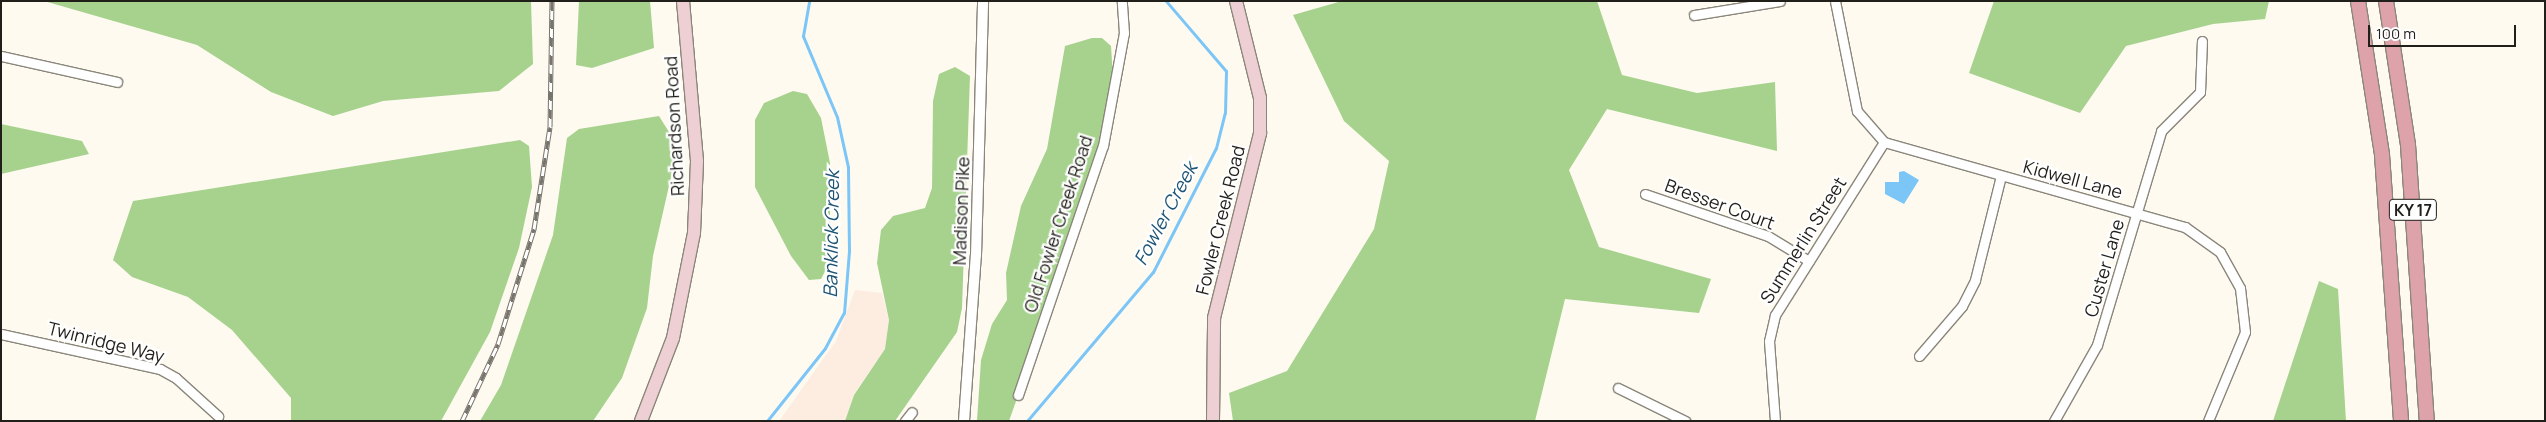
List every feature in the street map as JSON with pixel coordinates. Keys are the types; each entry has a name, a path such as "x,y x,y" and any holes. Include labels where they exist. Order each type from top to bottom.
{"main road":[{"name":"Richardson Road","path":"641,421 675,330 694,233 697,161 683,1"},
{"name":"Fowler Creek Road","path":"1213,421 1214,318 1260,133 1260,98 1236,1"},
{"name":"KY 17","path":"2358,1 2382,155 2401,421"},
{"name":"KY 17","path":"2386,1 2408,145 2427,421"}],"street":[{"name":"Madison Pike","path":"964,421 976,255 983,1"},
{"name":"Old Fowler Creek Road","path":"1018,394 1103,146 1124,33 1122,1"},
{"path":"1694,15 1780,1"},
{"path":"1835,1 1857,111 1884,142"},
{"name":"Custer Lane","path":"2054,421 2097,345 2161,131 2200,92 2202,41"},
{"path":"1,56 117,82"},
{"name":"Kidwell Lane","path":"1884,142 2184,227 2208,240 2236,275 2245,332 2208,421"},
{"name":"Summerlin Street","path":"1774,421 1772,325 1809,261 1884,142"},
{"path":"1918,356 1962,306 1975,280 2001,176"},
{"name":"Bresser Court","path":"1645,194 1768,236 1809,261"},
{"name":"Twinridge Way","path":"1,334 160,369 176,378 218,416"},
{"path":"1618,388 1684,421"},
{"path":"905,421 912,412"}],"shaded area":[{"path":"855,290 882,293 889,320 885,349 854,394 845,421 779,421 836,341"}],"green space":[{"path":"44,1 531,1 533,64 499,91 383,101 333,116 271,92 197,45"},
{"path":"579,1 650,1 654,48 592,68 576,65"},
{"path":"1342,1 1597,1 1622,75 1697,93 1775,82 1777,151 1607,109 1569,170 1599,247 1711,279 1699,313 1565,299 1535,421 1233,421 1229,393 1287,371 1374,229 1389,161 1344,121 1293,15"},
{"path":"1994,1 2269,1 2265,19 2213,24 2126,46 2080,113 1969,73"},
{"path":"1092,38 1102,38 1111,46 1114,93 1070,249 1009,421 977,421 981,360 992,324 1007,300 1006,273 1021,206 1047,149 1065,46"},
{"path":"955,67 970,76 962,308 957,332 895,421 845,421 854,395 885,349 889,320 877,263 881,230 893,216 925,208 932,188 933,101 939,74"},
{"path":"793,91 807,94 821,118 830,163 830,262 821,279 809,280 791,256 755,187 755,120 764,103"},
{"path":"659,116 669,132 674,164 653,256 647,308 622,378 593,421 480,421 501,385 553,235 567,138 579,129"},
{"path":"1,124 82,141 89,154 1,174"},
{"path":"520,140 529,146 532,187 519,248 490,332 441,421 291,421 291,398 232,330 188,297 132,277 113,260 133,201"},
{"path":"2319,281 2338,289 2346,421 2273,421"}],"water":[{"path":"1904,171 1919,180 1904,204 1885,194 1885,182 1899,182 1899,172"}],"waterway":[{"name":"Banklick Creek","path":"767,421 825,348 844,313 849,251 848,167 837,117 803,36 809,1"},
{"name":"Fowler Creek","path":"1027,421 1153,272 1216,148 1225,113 1226,71 1166,1"}],"railway":[{"path":"462,421 498,344 534,229 550,127 552,1"}]}
